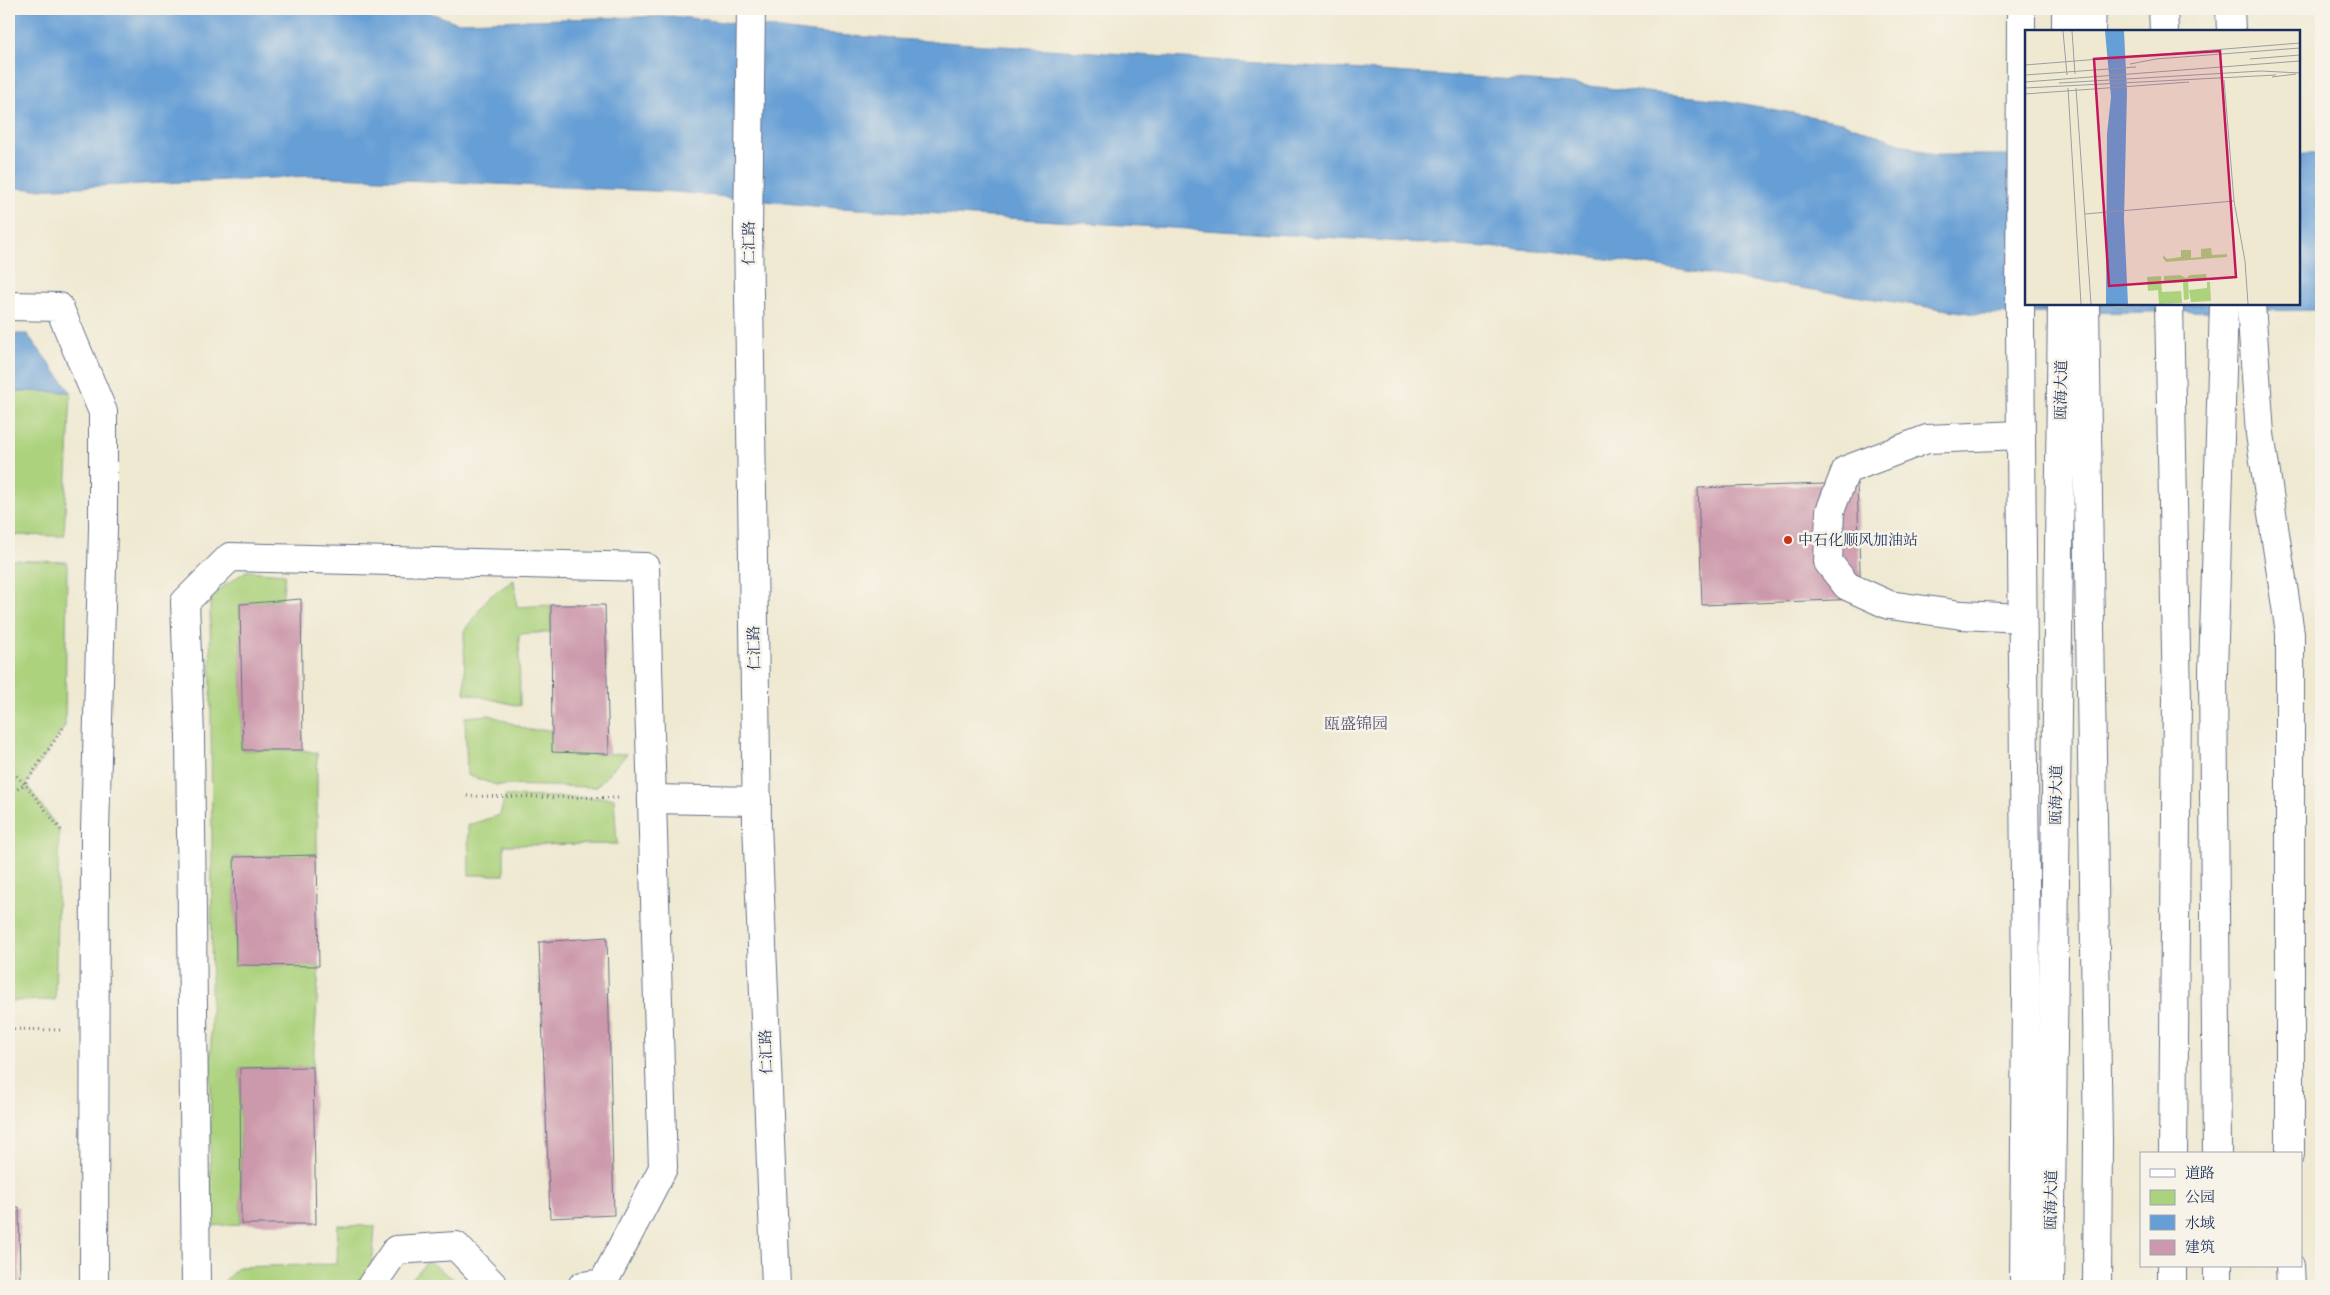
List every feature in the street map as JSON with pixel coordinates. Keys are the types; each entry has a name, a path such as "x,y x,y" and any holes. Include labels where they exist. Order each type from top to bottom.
{"main road":[{"name":"仁汇路","path":"752,9 748,229 757,801 776,1286"},
{"path":"2021,9 2019,132 2020,435 2026,990 2024,1286"},
{"path":"2066,9 2066,30"},
{"path":"2091,30 2092,9"},
{"path":"2163,9 2164,30"},
{"path":"2230,9 2231,30"},
{"name":"瓯海大道","path":"2050,1286 2062,305"},
{"path":"2085,305 2098,1140 2097,1286"},
{"path":"2169,305 2177,700 2173,1152"},
{"path":"2217,1152 2213,672 2224,305"},
{"path":"2250,305 2260,434 2290,633 2290,1152"},
{"path":"9,306 59,307 103,412 103,529 95,832 94,1286"},
{"path":"2020,435 1927,439 1846,470 1830,511 1828,562 1846,586 1889,605 1962,615 2022,618"},
{"path":"196,1286 190,736 185,602 230,557 645,566 663,1168 603,1283 582,1286"},
{"path":"652,799 757,801"},
{"path":"371,1286 396,1250 456,1246 494,1286"},
{"path":"2172,1268 2172,1286"},
{"path":"2218,1268 2218,1286"},
{"path":"2290,1268 2290,1286"}],"path":[{"path":"9,794 26,784 65,726 98,726"},
{"path":"9,769 26,784 59,830 95,832"},
{"path":"467,796 652,799"},
{"path":"9,1029 96,1030"}],"green space":[{"path":"9,391 71,392 64,536 9,535"},
{"path":"9,560 67,562 65,726 26,784 59,830 55,1000 9,1001"},
{"path":"246,571 285,574 282,600 240,605 243,750 303,750 317,753 317,855 234,857 236,964 319,966 313,1067 240,1068 241,1224 210,1226 212,841 210,596"},
{"path":"514,580 517,607 551,605 551,632 519,634 520,706 465,693 464,631 489,597"},
{"path":"490,715 529,730 552,730 553,752 627,754 596,787 496,785 467,775 465,717"},
{"path":"505,796 614,798 617,844 504,845 504,875 469,875 468,825 500,815"},
{"path":"338,1225 375,1226 372,1268 356,1286 225,1286 222,1283 239,1267 337,1264"},
{"path":"428,1261 463,1286 405,1286"}],"water":[{"path":"9,9 420,9 456,22 673,16 822,34 1560,83 1723,100 1841,122 1933,155 2025,155 2025,305 2300,305 2300,154 2321,154 2321,310 1975,314 1553,251 824,207 676,192 312,176 35,189 9,188"},
{"path":"9,334 27,334 71,392 9,391"}],"building":[{"path":"1857,483 1861,599 1702,605 1698,488"},
{"path":"301,599 303,750 243,750 240,604"},
{"path":"551,605 605,605 609,754 552,752"},
{"path":"317,855 319,966 236,965 234,857"},
{"path":"607,937 614,1215 550,1218 539,942"},
{"path":"313,1067 316,1224 241,1224 240,1068"},
{"path":"9,1207 19,1207 20,1286 9,1286"}],"place":[{"name":"中石化顺风加油站","path":"1788,540"}],"district":[{"name":"瓯盛锦园","path":"1356,723"}]}
